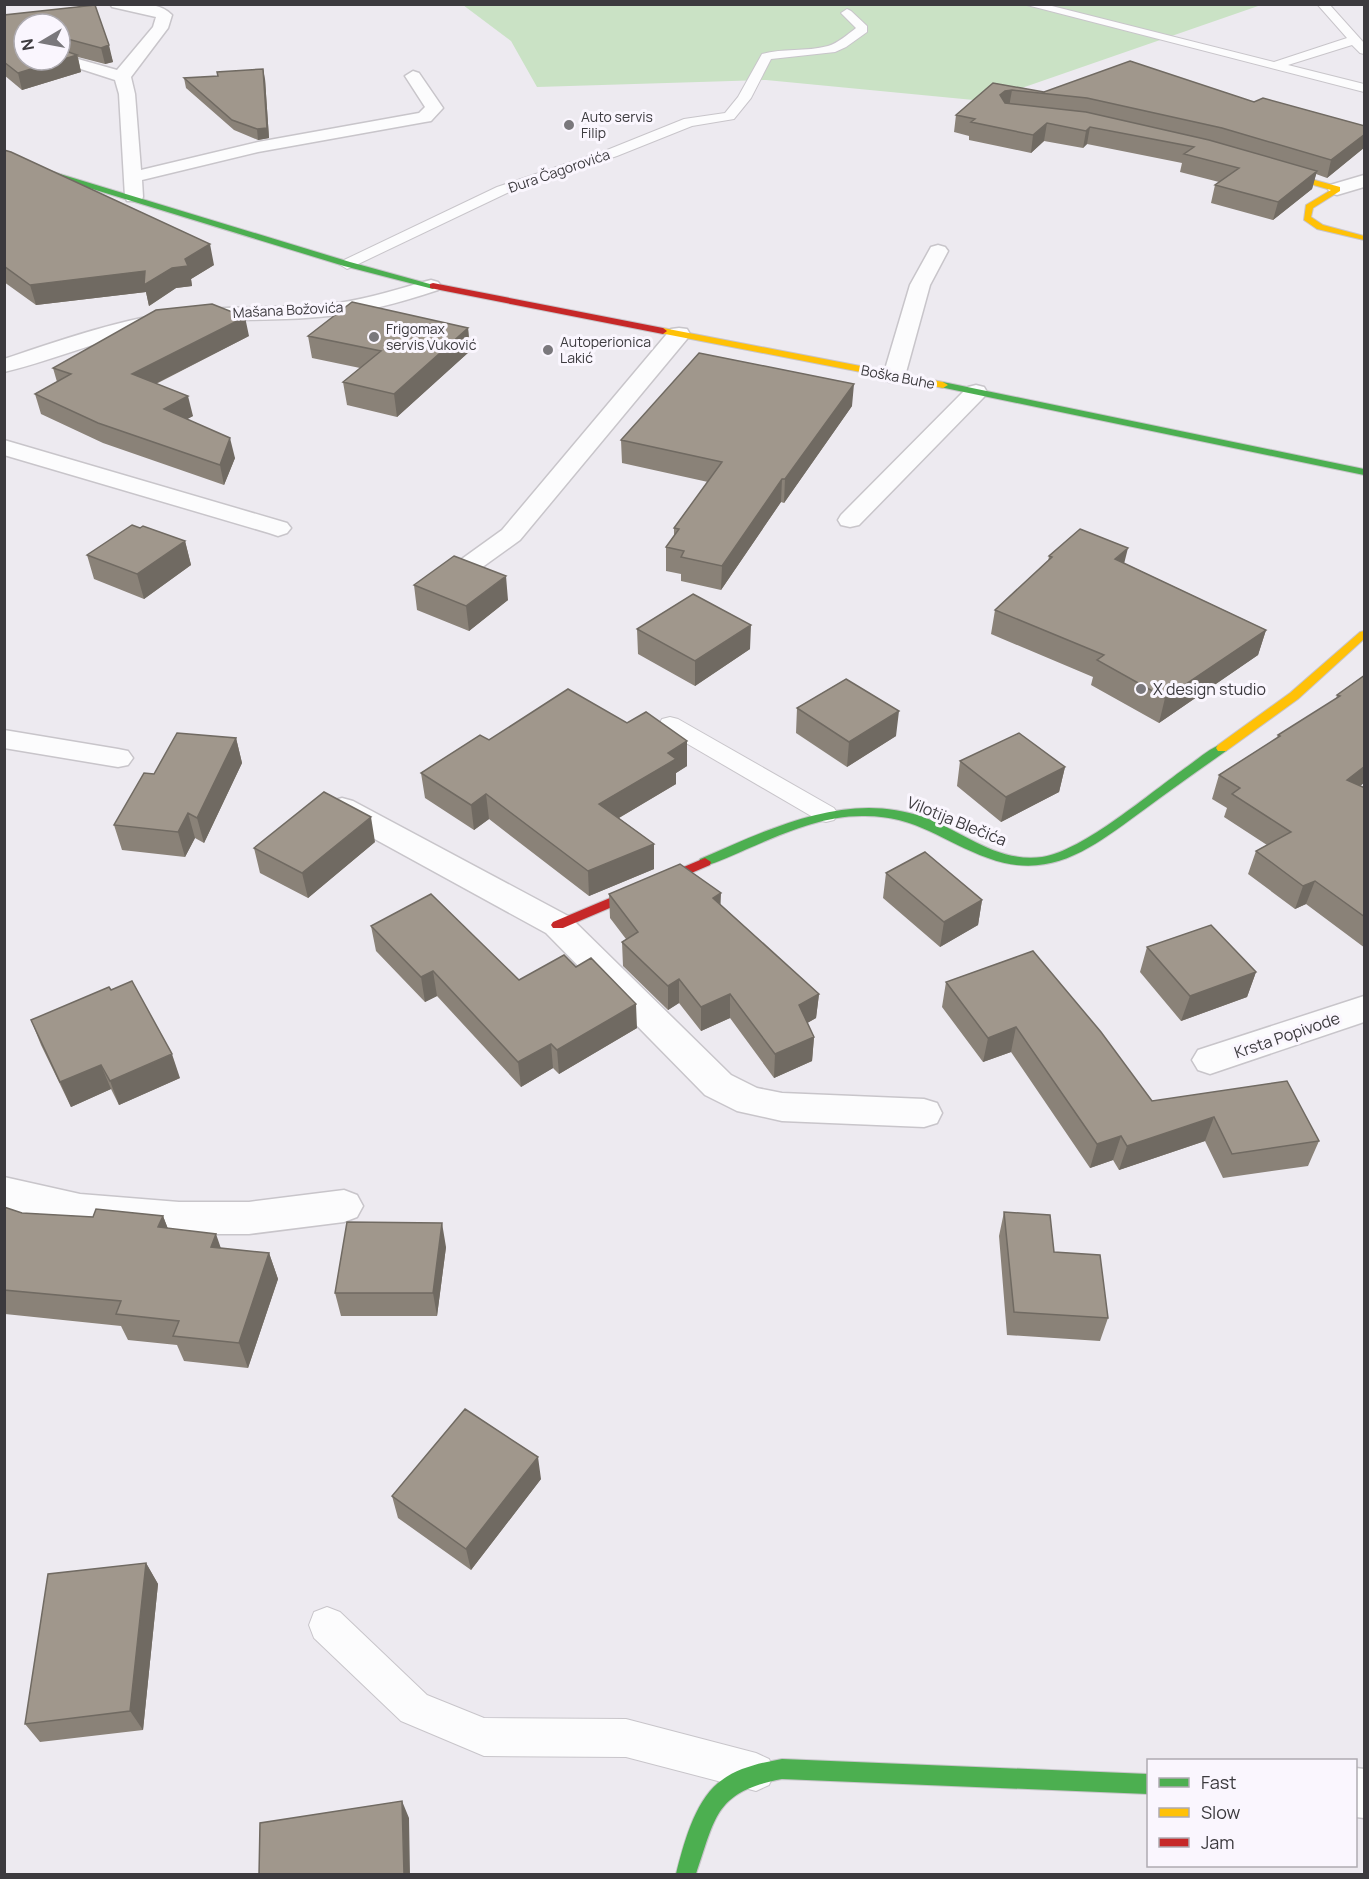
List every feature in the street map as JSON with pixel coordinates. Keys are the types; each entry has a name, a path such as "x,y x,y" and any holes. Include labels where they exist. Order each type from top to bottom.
{"street":[{"path":"117,4 149,9 164,15 160,28 125,71 123,77 134,199"},
{"path":"72,62 123,77"},
{"path":"133,177 258,147 425,117 434,108 413,76"},
{"path":"4,159 347,264 431,286"},
{"path":"1257,165 1337,189"},
{"path":"1365,181 1337,189 1309,207 1306,218 1320,227 1365,238"},
{"path":"894,376 920,285 938,251"},
{"name":"Boška Buhe","path":"431,286 976,392 1365,472"},
{"name":"Mašana Božovića","path":"4,366 101,335 169,319 213,314 337,309 387,300 431,286"},
{"path":"461,571 511,535 679,334"},
{"path":"850,520 976,392"},
{"path":"4,447 278,528"},
{"name":"Vilotija Blečića","path":"558,925 799,822 826,814 880,811 916,819 1012,861 1038,862 1062,856 1089,843 1294,696 1365,634"},
{"path":"4,739 118,758"},
{"path":"342,808 558,925 718,1085 750,1101 783,1107 924,1113"},
{"name":"Krsta Popivode","path":"1210,1060 1365,1009"},
{"path":"4,1193 80,1210 179,1218 249,1218 344,1206"},
{"path":"686,1875 707,1811 728,1787 757,1772 782,1769 1147,1784"}],"lane":[{"path":"1028,4 1365,88"},
{"path":"1322,4 1365,50"},
{"name":"Đura Čagorovića","path":"347,264 502,190 612,153 689,122 729,116 744,98 766,57 782,51 820,51 839,46 863,29 847,13"},
{"path":"1276,65 1354,40"},
{"path":"670,724 826,814"},
{"path":"327,1625 414,1708 484,1737 626,1738 757,1772"}],"green space":[{"path":"463,5 1261,5 984,101 766,80 537,87 511,41"}],"building":[{"path":"95,5 109,45 101,48 72,40 72,12 31,12"},
{"path":"12,14 12,68 4,62 4,15"},
{"path":"1130,61 1254,102 1263,98 1365,126 1365,134 1331,160 1222,128 1087,98 1012,90 1000,95 1005,103 1086,112 1209,140 1317,171 1278,202 1215,185 1239,168 1184,154 1194,147 1090,127 1086,131 1047,123 1033,135 971,122 975,119 956,115 993,83 1044,92"},
{"path":"263,69 267,128 257,129 232,120 184,78 218,76 217,72"},
{"path":"4,150 210,244 185,259 188,266 172,268 144,285 145,271 30,285 4,266"},
{"path":"352,302 468,328 394,394 343,382 381,351 308,336"},
{"path":"212,304 245,317 132,374 188,396 164,409 230,438 220,465 98,423 35,394 71,374 53,368 156,310"},
{"path":"699,353 854,384 785,479 782,479 722,566 681,557 684,551 666,547 679,529 674,528 722,462 621,440"},
{"path":"132,525 140,528 143,526 185,541 137,574 87,555"},
{"path":"1080,529 1128,548 1115,559 1266,630 1165,698 1097,660 1104,655 995,610 1052,557 1049,556"},
{"path":"454,556 506,576 466,606 414,585"},
{"path":"693,594 751,625 695,661 637,629"},
{"path":"1365,675 1365,766 1347,780 1365,788 1365,917 1315,881 1303,886 1256,851 1291,832 1232,794 1240,788 1219,775 1340,696 1337,695"},
{"path":"846,679 899,711 849,742 797,708"},
{"path":"568,689 627,723 646,712 687,741 668,753 676,759 599,804 654,844 588,871 486,794 471,805 421,773 480,735 489,740"},
{"path":"177,733 236,738 197,818 188,813 178,832 114,825 144,773 154,774"},
{"path":"1019,733 1065,767 1006,797 960,761"},
{"path":"324,792 371,817 302,873 254,848"},
{"path":"925,852 982,900 944,922 886,873"},
{"path":"680,864 721,893 713,898 819,994 799,1005 814,1037 775,1054 730,994 701,1007 679,979 668,986 622,942 638,932 609,894"},
{"path":"431,894 519,980 564,955 576,967 591,958 636,1004 557,1050 551,1044 518,1062 433,971 421,977 371,926"},
{"path":"1211,925 1256,972 1190,996 1147,947"},
{"path":"1033,951 1101,1032 1152,1101 1287,1081 1319,1141 1232,1154 1214,1117 1127,1146 1121,1136 1097,1144 1016,1027 988,1038 946,982"},
{"path":"132,981 172,1054 110,1081 101,1065 60,1082 31,1020 109,987 111,990"},
{"path":"4,1207 22,1213 93,1217 96,1209 163,1216 158,1227 216,1234 211,1247 269,1253 239,1343 173,1336 179,1321 116,1314 121,1301 4,1290"},
{"path":"1004,1212 1050,1215 1054,1252 1100,1255 1108,1318 1014,1312"},
{"path":"347,1222 442,1223 433,1293 335,1293"},
{"path":"465,1409 538,1457 466,1549 392,1496"},
{"path":"146,1563 130,1711 25,1724 48,1574"},
{"path":"402,1801 404,1875 259,1875 260,1823"}],"traffic: fast":[{"path":"4,159 347,264 433,286"},
{"path":"943,385 1364,472"},
{"path":"705,862 808,820 863,811 890,813 918,820 978,849 1009,860 1042,861 1068,854 1092,841 1222,748"},
{"path":"686,1874 706,1817 714,1802 724,1791 738,1781 782,1769 1147,1784"}],"traffic: slow":[{"path":"1271,170 1337,189 1309,207 1307,218 1320,227 1364,238"},
{"path":"663,331 943,385"},
{"path":"1222,748 1294,696 1364,634"}],"traffic: jam":[{"path":"433,286 663,331"},
{"path":"558,925 705,862"}],"place":[{"name":"Auto servis Filip","path":"569,125"},
{"name":"Frigomax servis Vuković","path":"374,337"},
{"name":"Autoperionica Lakić","path":"548,350"},
{"name":"X design studio","path":"1141,689"}]}
